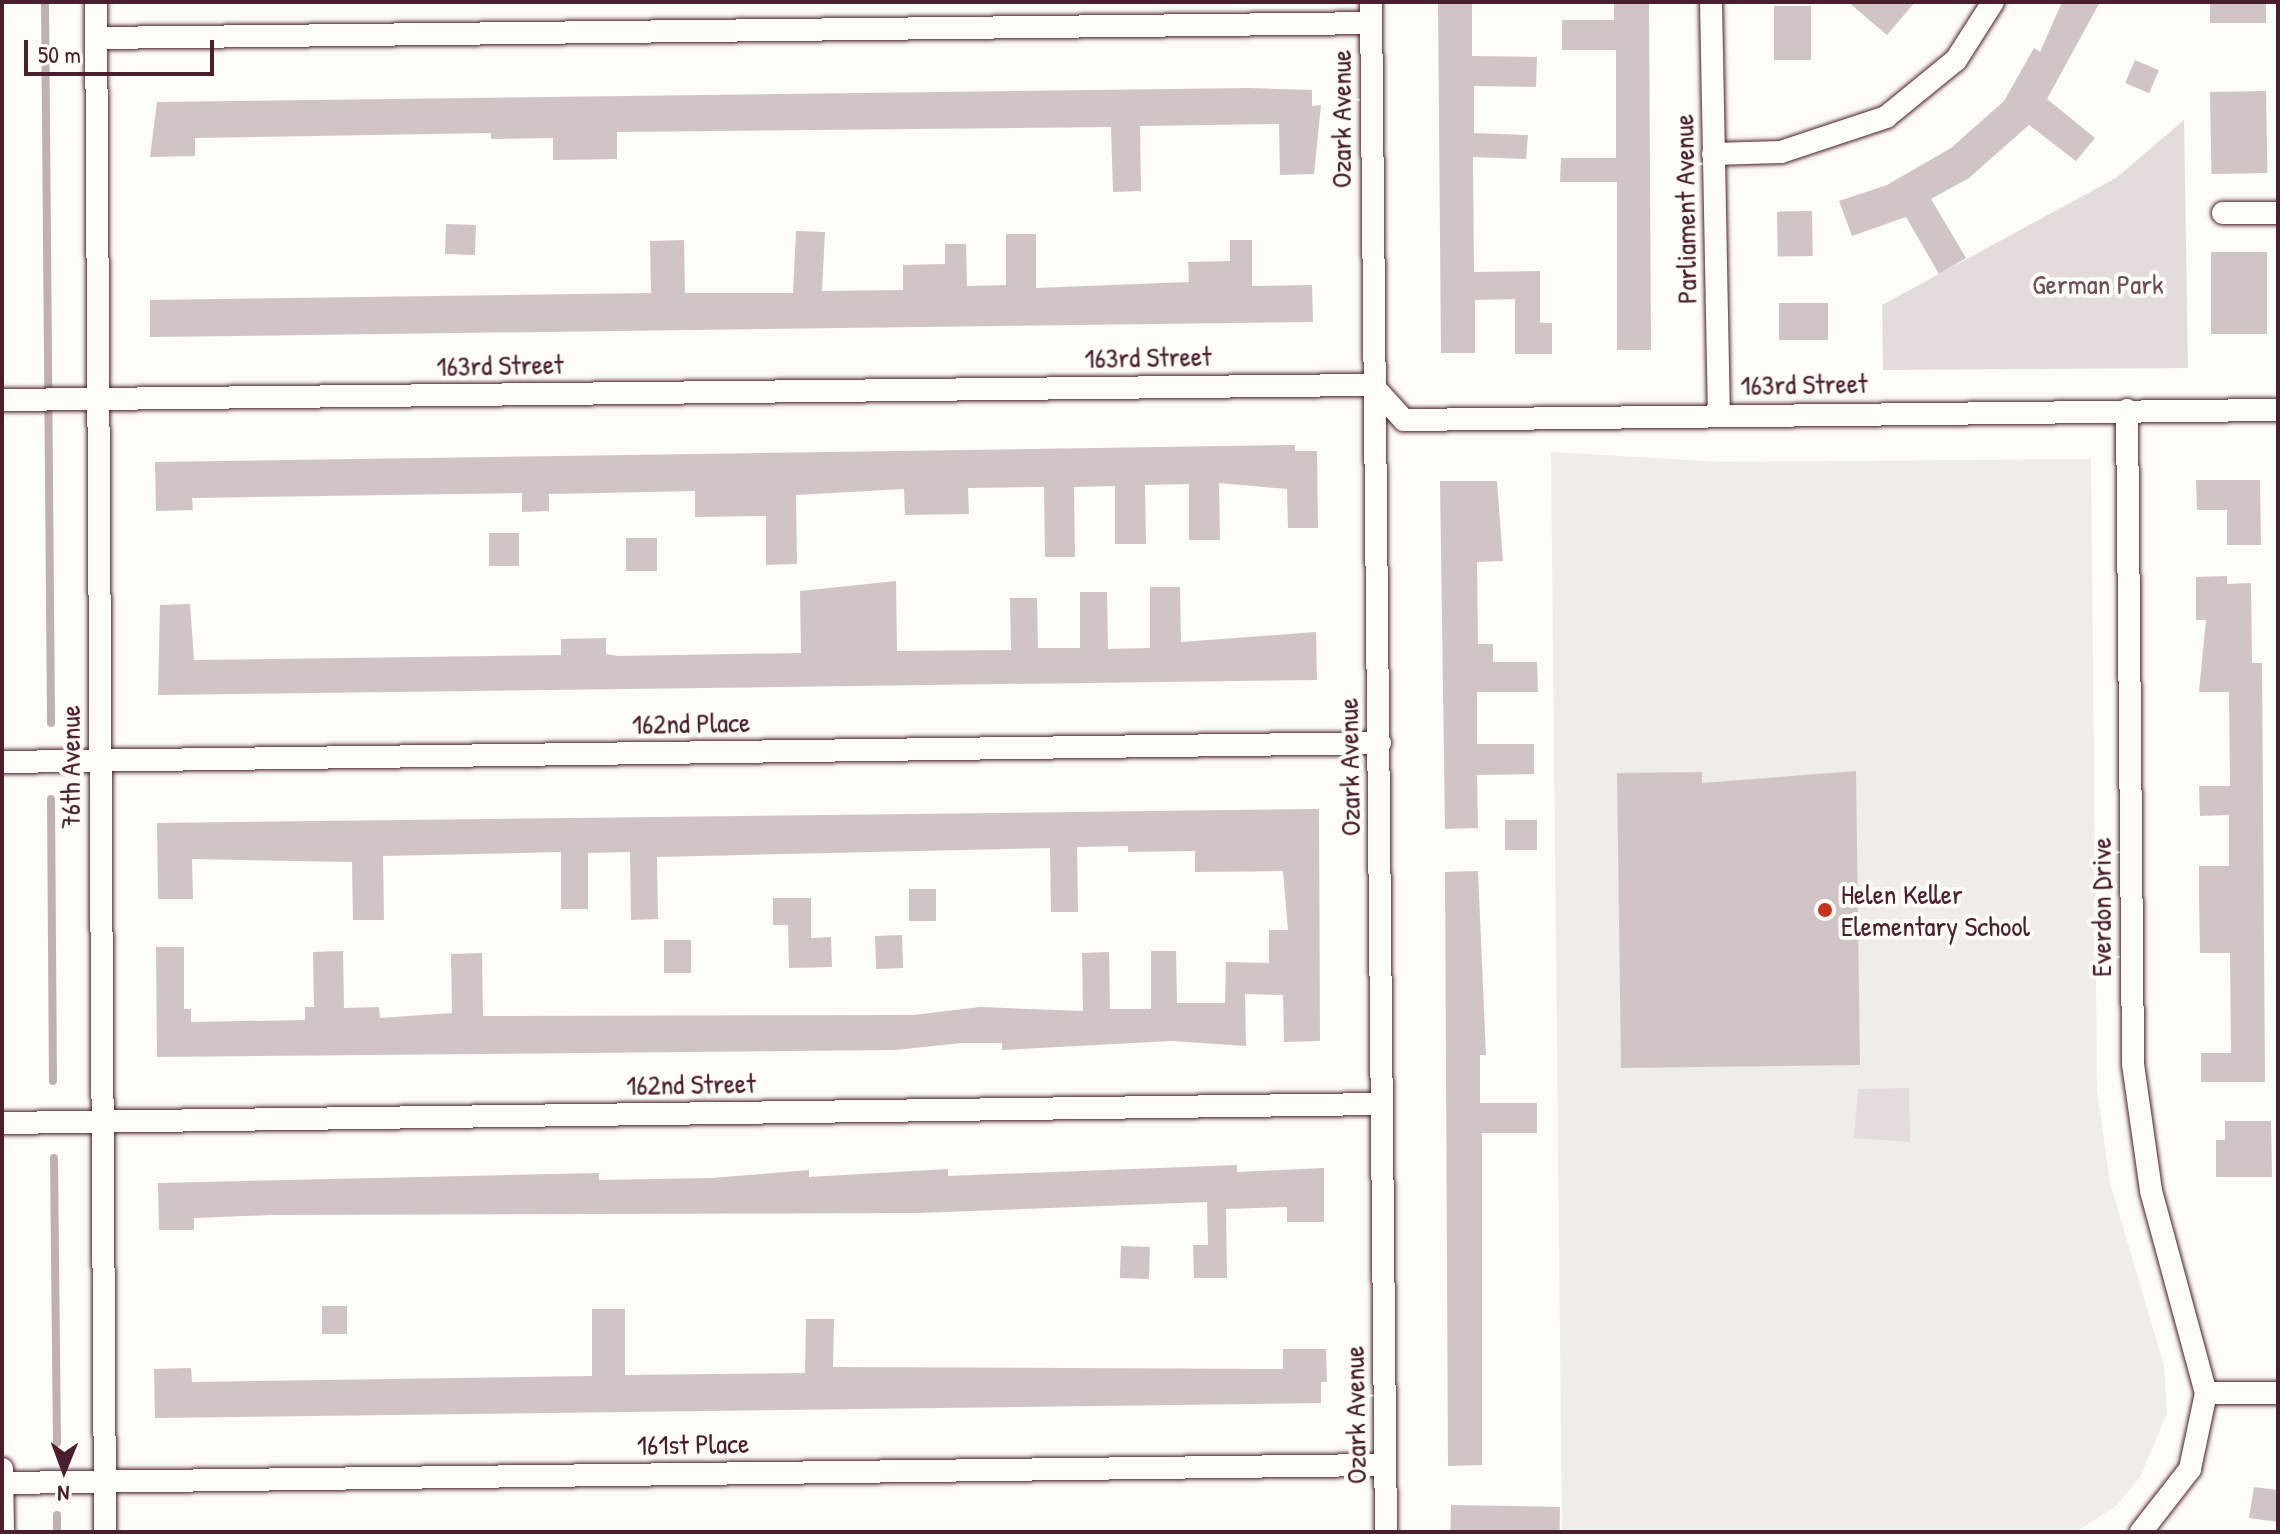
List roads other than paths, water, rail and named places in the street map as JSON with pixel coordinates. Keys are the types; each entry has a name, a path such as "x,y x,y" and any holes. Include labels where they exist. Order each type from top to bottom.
{"street":[{"name":"76th Avenue","path":"96,2 100,1123 105,1532"},
{"name":"Parliament Avenue","path":"1711,2 1719,415"},
{"path":"1713,154 1781,152 1886,117 1956,60 1993,2"},
{"path":"96,38 1371,12"},
{"name":"Ozark Avenue","path":"1371,12 1372,385 1380,743 1386,1532"},
{"path":"2223,213 2278,213"},
{"name":"163rd Street","path":"12,400 1372,385 1404,420 2278,410"},
{"name":"Everdon Drive","path":"2127,410 2138,1125 2206,1393"},
{"name":"162nd Place","path":"2,762 1380,743"},
{"name":"162nd Street","path":"2,1123 1382,1104"},
{"path":"2141,1532 2190,1469 2206,1393 2278,1393"},
{"name":"161st Place","path":"2,1483 1385,1465"},
{"path":"2,1468 3,1532"}],"waterway":[{"path":"45,2 51,723"},
{"path":"51,799 53,1081"},
{"path":"54,1158 57,1443"},
{"path":"57,1515 57,1532"}],"place":[{"name":"Helen Keller Elementary School","path":"1825,910"}],"park label":[{"name":"German Park","path":"2098,284"}]}
